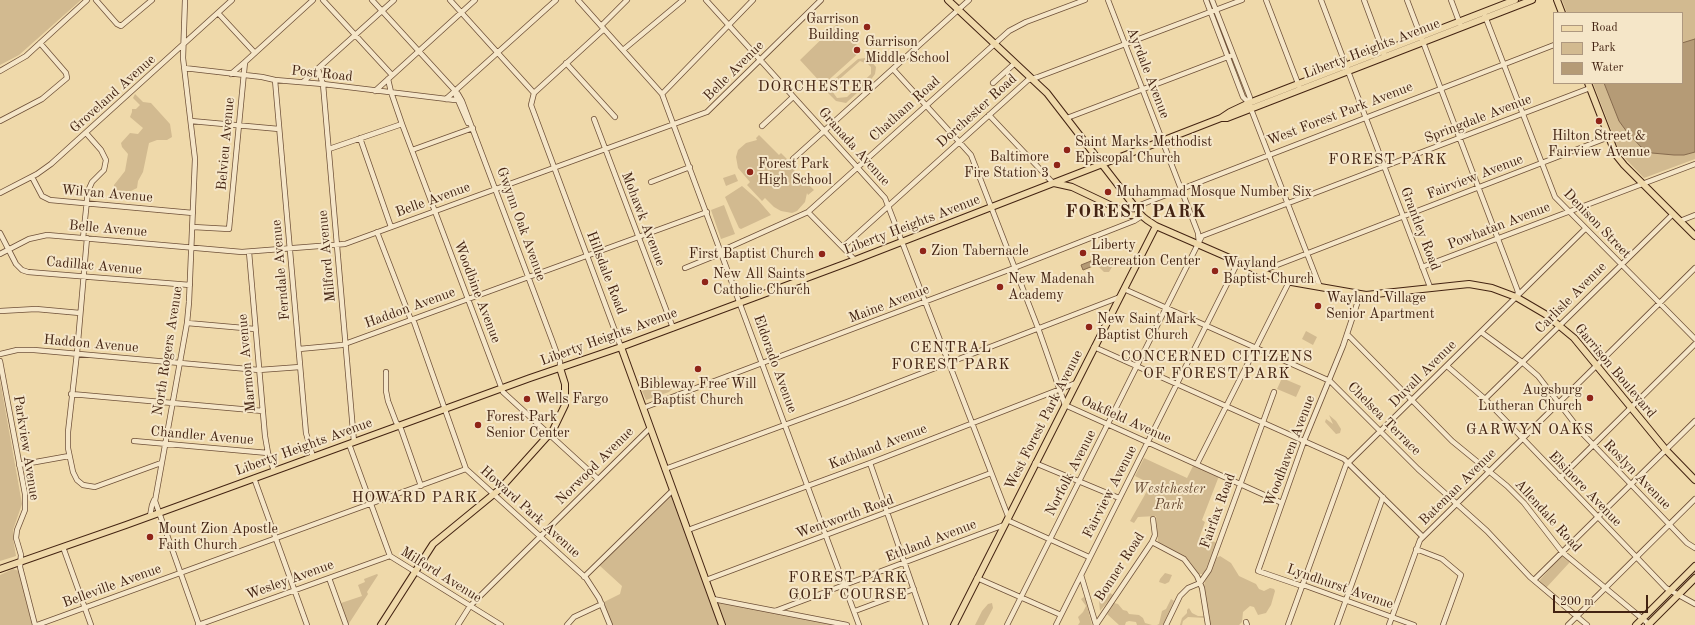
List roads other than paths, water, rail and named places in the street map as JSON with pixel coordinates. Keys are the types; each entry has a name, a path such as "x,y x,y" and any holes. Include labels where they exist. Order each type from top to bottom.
{"main road":[{"name":"Garrison Boulevard","path":"948,0 1047,93 1142,216 1156,226 1259,272 1289,282 1360,295 1380,294 1430,287 1476,284 1516,297 1560,325 1574,338 1666,450 1695,480"},
{"name":"Liberty Heights Avenue","path":"1485,15 1515,0"},
{"name":"Liberty Heights Avenue","path":"0,568 159,513 502,388 621,347 855,260 1221,118 1227,118 1250,106 1461,24 1532,0"},
{"path":"1557,0 1562,12"},
{"path":"1589,85 1614,150 1620,159 1695,236"},
{"path":"1053,183 1072,187 1131,215 1142,216"},
{"name":"West Forest Park Avenue","path":"954,625 1156,226"},
{"name":"Hillsdale Road","path":"621,347 722,625"},
{"name":"Gwynn Oak Avenue","path":"381,625 414,571 438,538 494,495 549,435 558,423 565,405 565,384 560,368"},
{"path":"1636,625 1695,566"},
{"path":"1649,625 1695,578"}],"street":[{"path":"0,71 22,59 87,0"},
{"path":"96,0 117,24 121,26 152,0"},
{"name":"North Rogers Avenue","path":"185,0 183,45 184,68 195,159 190,285 186,323 155,498 198,625"},
{"name":"Groveland Avenue","path":"0,193 32,177 51,164 232,0"},
{"path":"231,74 313,0"},
{"path":"323,0 390,77"},
{"name":"Gwynn Oak Avenue","path":"372,0 458,94 462,101 471,129 556,352 560,368"},
{"path":"303,82 394,0"},
{"path":"450,0 534,93 603,28 627,0"},
{"path":"375,91 475,0"},
{"path":"446,99 556,0"},
{"name":"Eldorado Avenue","path":"578,0 662,94 859,625"},
{"path":"623,50 683,0"},
{"name":"Granada Avenue","path":"706,0 886,198 991,473 1006,520"},
{"path":"662,94 754,0"},
{"name":"Belle Avenue","path":"0,254 29,239 41,235 249,252 345,244 707,112 821,0"},
{"path":"793,159 969,0"},
{"name":"Chatham Road","path":"684,268 808,212 1009,31 1085,0"},
{"name":"Ayrdale Avenue","path":"1108,0 1181,188 1198,234 1199,245"},
{"path":"1206,0 1243,98 1250,106 1320,287"},
{"path":"1212,0 1250,98 1250,106"},
{"name":"Dorchester Road","path":"843,247 1028,80 1242,0"},
{"path":"1266,0 1299,87"},
{"name":"Grantley Road","path":"1321,0 1430,287"},
{"path":"1364,0 1384,54"},
{"path":"1407,0 1518,292 1516,297"},
{"path":"1452,0 1461,24"},
{"path":"218,13 255,53"},
{"name":"Denison Street","path":"1485,15 1555,197 1695,339"},
{"path":"1,118 42,99 66,78 66,73 40,43"},
{"name":"West Forest Park Avenue","path":"1135,207 1553,44"},
{"path":"1067,118 1233,55"},
{"name":"Belvieu Avenue","path":"193,227 229,229 245,62"},
{"path":"566,63 614,117"},
{"path":"993,83 1015,63"},
{"name":"Post Road","path":"184,68 262,77 275,80 323,84 455,100 457,99"},
{"name":"Oakfield Avenue","path":"893,68 971,155 1038,328 1061,389 1065,404 1282,503"},
{"name":"Milford Avenue","path":"318,69 323,84 329,149 346,343 351,443 371,504 390,556 501,625"},
{"name":"Woodbine Avenue","path":"390,77 391,92 402,124 504,393 598,479"},
{"name":"Ferndale Avenue","path":"275,80 306,433 313,457"},
{"name":"Springdale Avenue","path":"1199,245 1202,236 1522,114 1589,85"},
{"name":"Gwynn Oak Avenue","path":"454,91 471,129"},
{"name":"Hillsdale Road","path":"534,93 531,101 532,110 621,347"},
{"path":"762,126 794,97"},
{"path":"989,115 1053,183"},
{"name":"Mohawk Avenue","path":"594,119 672,328"},
{"path":"191,120 279,128"},
{"path":"329,149 402,124"},
{"path":"412,150 471,129"},
{"path":"86,133 101,150 106,160 104,170 90,186 86,203 83,276 77,353 71,394 68,432 69,456 77,480 86,487 95,487 161,463"},
{"name":"Fairview Avenue","path":"1259,272 1609,137"},
{"path":"360,138 392,227"},
{"name":"Powhatan Avenue","path":"1422,267 1695,164"},
{"path":"651,182 690,167"},
{"name":"Wilvan Avenue","path":"32,177 40,194 44,198 50,200 193,213"},
{"name":"Haddon Avenue","path":"299,349 346,343 707,212"},
{"path":"808,212 855,260"},
{"name":"Carlisle Avenue","path":"1485,399 1673,214"},
{"path":"1680,221 1695,215"},
{"name":"Maine Avenue","path":"643,408 763,364 1014,268 1134,221 1142,216"},
{"name":"Duvall Avenue","path":"1288,625 1346,465 1585,229"},
{"name":"Howard Park Avenue","path":"377,232 412,319 466,469 584,577 596,592 610,625"},
{"name":"Cadillac Avenue","path":"0,233 19,268 25,271 190,285"},
{"name":"Norfolk Avenue","path":"1007,625 1199,245"},
{"name":"Marmon Avenue","path":"249,252 263,411 268,453 274,471"},
{"name":"Fairview Avenue","path":"1056,625 1238,262"},
{"name":"Bateman Avenue","path":"1389,625 1420,540 1695,268"},
{"path":"1197,464 1289,282"},
{"name":"Chelsea Terrace","path":"1124,289 1330,381 1418,469 1494,538 1534,580 1587,625"},
{"name":"Woodhaven Avenue","path":"1258,571 1304,441 1330,381 1360,295"},
{"path":"665,469 786,425 1120,297"},
{"path":"0,311 36,309 80,313"},
{"path":"186,323 255,329"},
{"name":"Roslyn Avenue","path":"1481,332 1522,362 1538,376 1576,426 1593,445 1688,543 1695,548"},
{"name":"Allendale Road","path":"1347,334 1452,441 1507,486 1524,503 1562,552 1649,625"},
{"path":"1560,478 1695,344"},
{"path":"1094,347 1349,462 1423,537"},
{"name":"Haddon Avenue","path":"0,354 28,350 77,353 259,370 300,367"},
{"name":"Parkview Avenue","path":"0,361 26,500 25,510 16,534 21,561 20,567 36,625"},
{"name":"Elsinore Avenue","path":"1447,366 1485,399 1670,591 1695,604"},
{"path":"386,372 387,396 398,426 401,429 421,486"},
{"name":"Kathland Avenue","path":"688,530 870,463 1076,383"},
{"name":"Fairfax Road","path":"1166,625 1180,596 1188,588 1200,583 1212,563 1274,392"},
{"path":"71,394 263,411"},
{"path":"1534,580 1695,421"},
{"name":"Norwood Avenue","path":"458,625 470,606 650,428"},
{"name":"Chandler Avenue","path":"134,441 268,453"},
{"path":"20,465 69,456"},
{"path":"870,463 926,625"},
{"path":"1035,463 1119,498"},
{"name":"Belleville Avenue","path":"36,625 466,469"},
{"name":"Wentworth Road","path":"706,580 991,473"},
{"path":"254,478 307,625"},
{"path":"584,577 673,490"},
{"path":"1337,625 1383,497"},
{"path":"150,516 155,498"},
{"path":"1568,625 1695,499"},
{"name":"Bonner Road","path":"1096,625 1152,542 1155,535 1153,519"},
{"path":"1006,520 1090,557"},
{"name":"Ethland Avenue","path":"775,611 905,562 1006,520"},
{"path":"1152,542 1184,560 1193,569 1200,583 1208,625"},
{"path":"63,547 91,625"},
{"path":"1416,549 1442,559 1461,575 1443,625"},
{"name":"Wesley Avenue","path":"198,625 390,556"},
{"name":"Lyndhurst Avenue","path":"1258,571 1303,585 1414,625"},
{"path":"1081,575 1096,625"},
{"path":"328,578 346,625"},
{"path":"978,578 1061,615"},
{"path":"855,611 914,589"},
{"path":"713,599 847,625"},
{"path":"566,625 574,618 602,604"}],"water":[{"path":"1695,39 1695,152 1684,155 1652,153 1641,147 1619,121 1604,84 1683,84 1683,43"},
{"path":"1091,261 1093,266 1083,270 1081,265"}],"place":[{"name":"Garrison Building","path":"867,27"},
{"name":"Garrison Middle School","path":"857,50"},
{"name":"Hilton Street & Fairview Avenue","path":"1599,121"},
{"name":"Saint Marks Methodist Episcopal Church","path":"1067,150"},
{"name":"Baltimore Fire Station 3","path":"1057,165"},
{"name":"Forest Park High School","path":"750,172"},
{"name":"Muhammad Mosque Number Six","path":"1108,192"},
{"name":"Zion Tabernacle","path":"923,251"},
{"name":"Liberty Recreation Center","path":"1083,253"},
{"name":"First Baptist Church","path":"822,254"},
{"name":"Wayland Baptist Church","path":"1215,271"},
{"name":"New All Saints Catholic Church","path":"705,282"},
{"name":"New Madenah Academy","path":"1000,287"},
{"name":"Wayland Village Senior Apartment","path":"1318,306"},
{"name":"New Saint Mark Baptist Church","path":"1089,327"},
{"name":"Bibleway Free Will Baptist Church","path":"698,369"},
{"name":"Augsburg Lutheran Church","path":"1590,398"},
{"name":"Wells Fargo","path":"527,399"},
{"name":"Forest Park Senior Center","path":"478,425"},
{"name":"Mount Zion Apostle Faith Church","path":"150,537"}],"district":[{"name":"DORCHESTER","path":"816,87"},
{"name":"FOREST PARK","path":"1388,160"},
{"name":"FOREST PARK","path":"1136,212"},
{"name":"CENTRAL FOREST PARK","path":"951,356"},
{"name":"CONCERNED CITIZENS OF FOREST PARK","path":"1217,366"},
{"name":"GARWYN OAKS","path":"1530,430"},
{"name":"HOWARD PARK","path":"415,498"},
{"name":"FOREST PARK GOLF COURSE","path":"848,586"}],"park label":[{"name":"Westchester Park","path":"1169,498"}]}
